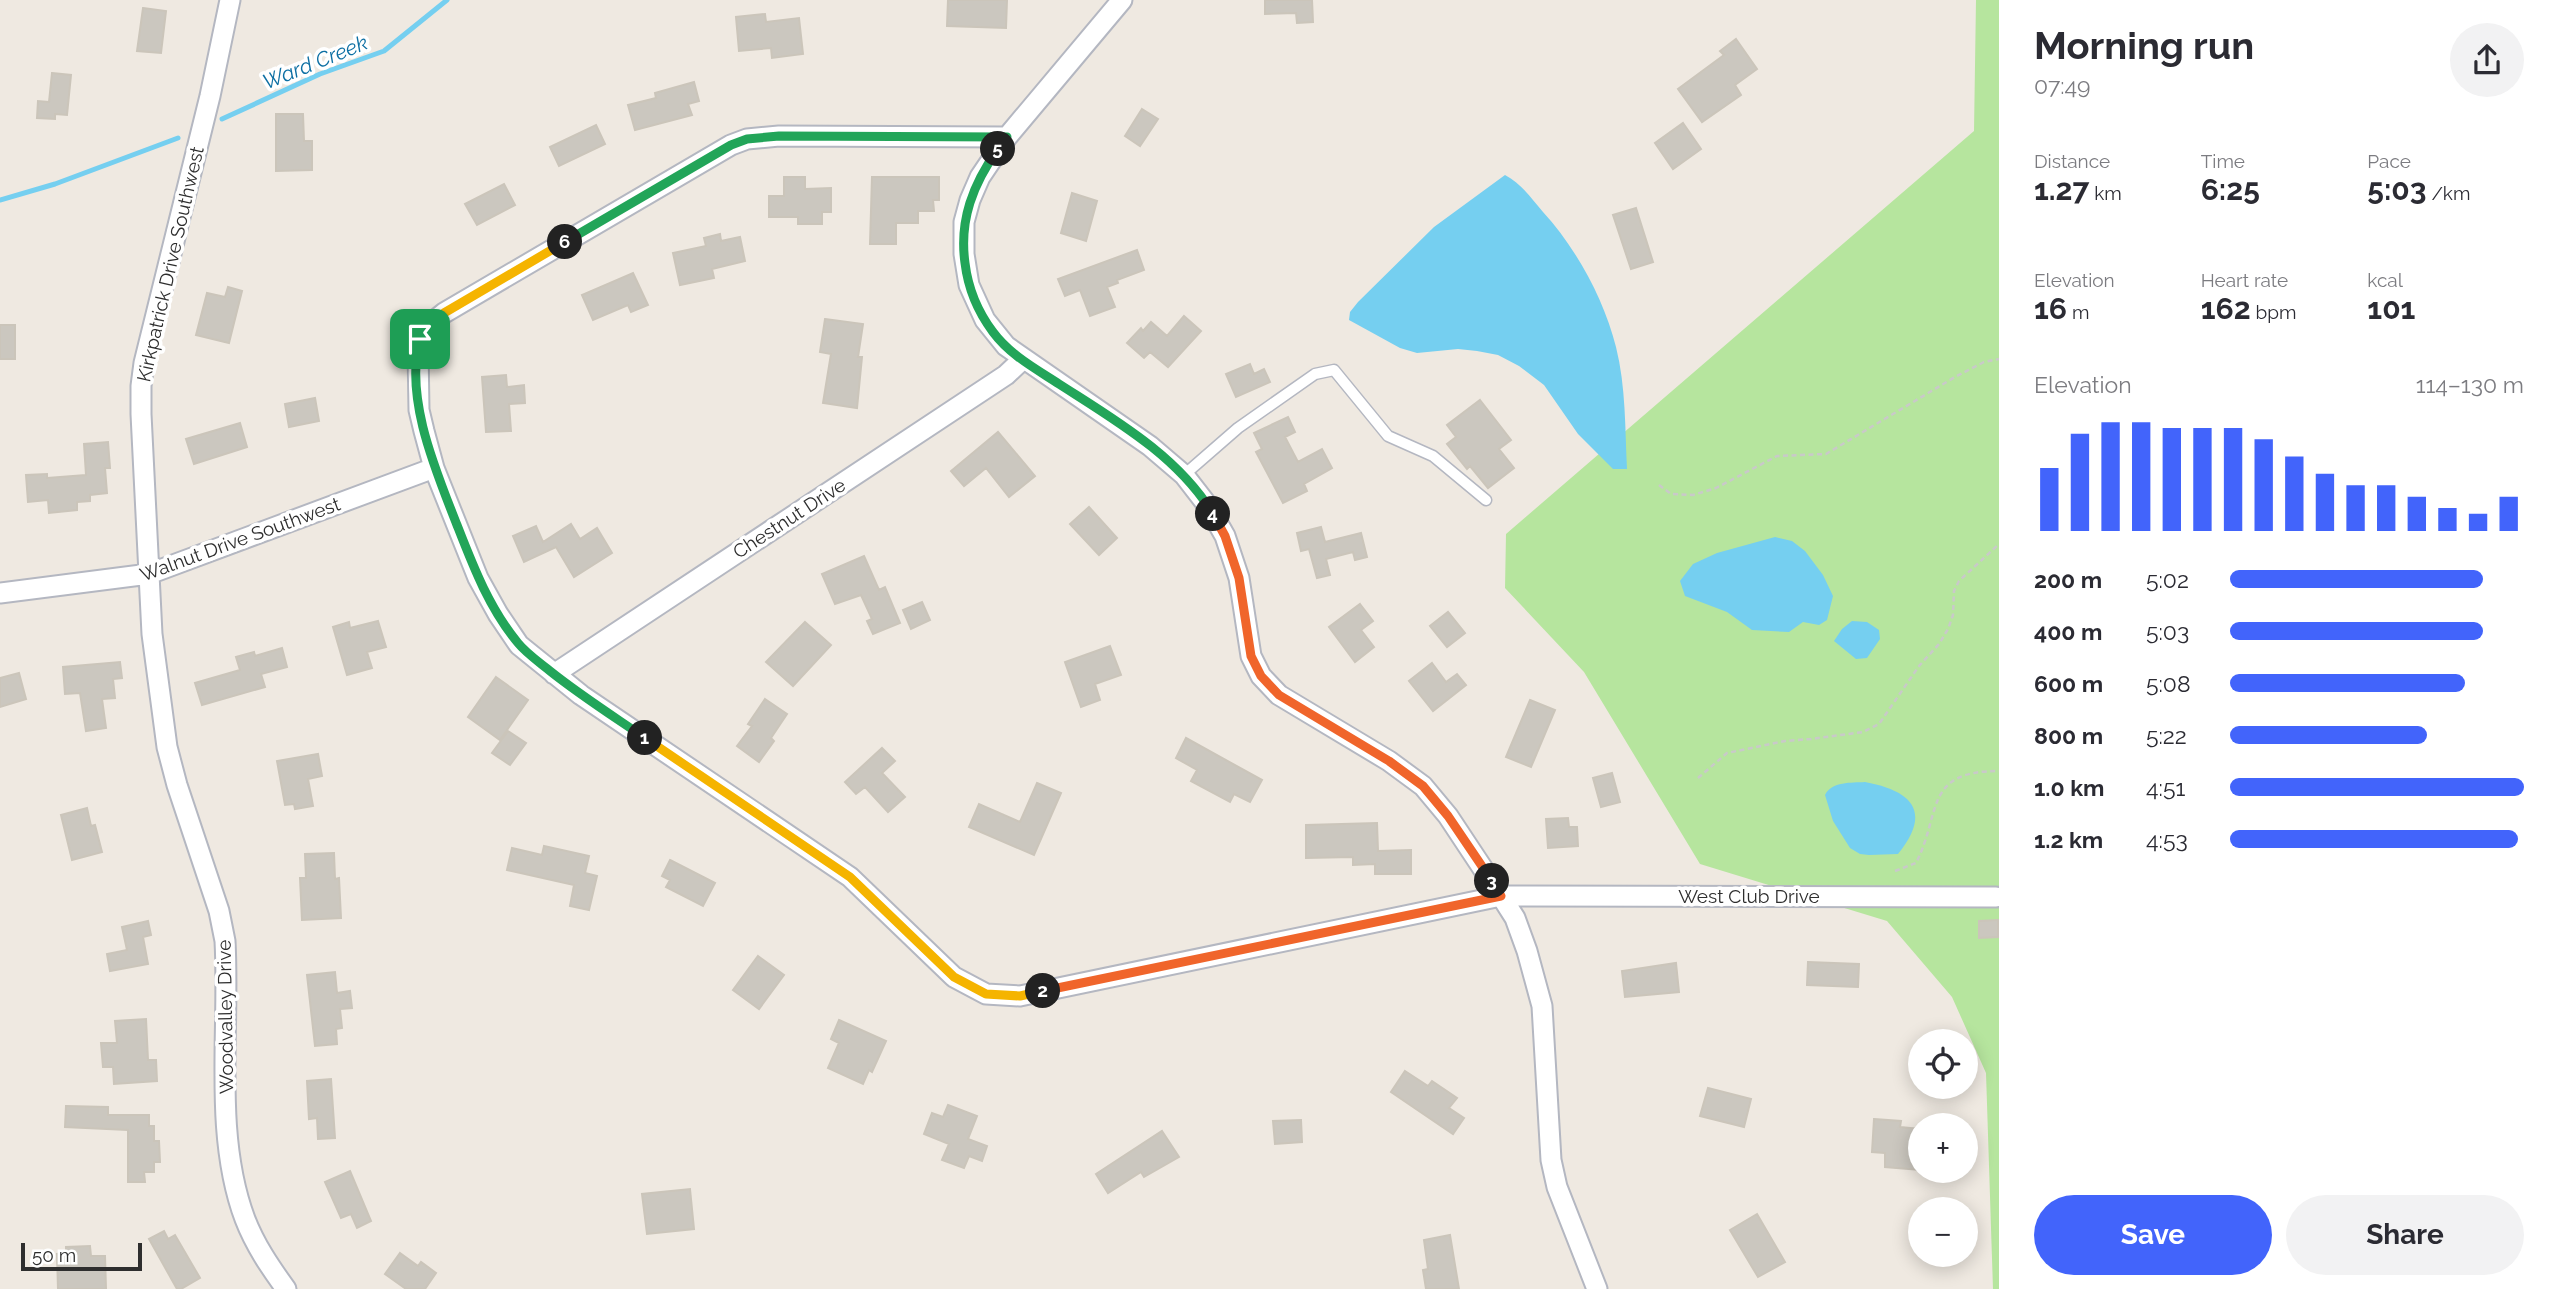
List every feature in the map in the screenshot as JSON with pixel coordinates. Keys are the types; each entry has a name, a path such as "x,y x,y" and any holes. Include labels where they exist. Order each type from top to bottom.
{"street":[{"name":"Kirkpatrick Drive Southwest","path":"149,574 141,386 230,0"},
{"path":"1122,0 1007,137 986,166 974,189 964,222 964,254 969,285 985,320 1006,346 1022,360 1150,446 1184,475 1208,506 1225,536 1239,578 1251,656 1261,676 1279,695 1389,761 1423,786 1448,816 1501,896 1515,919 1527,951 1542,1006 1551,1160 1558,1187 1597,1289"},
{"name":"West Club Drive","path":"1007,137 762,136 731,145 444,313 428,326 418,349 417,380 419,410 434,468 470,560 498,614 519,645 592,702 850,877 954,977 986,994 1020,996 1501,896 1998,897"},
{"name":"Chestnut Drive","path":"554,674 1006,375 1022,360"},
{"name":"Walnut Drive Southwest","path":"0,593 149,574 434,468"},
{"name":"Woodvalley Drive","path":"149,574 152,635 167,747 215,900 225,941 228,1142 234,1179 254,1239 286,1289"}],"lane":[{"path":"1184,475 1238,428 1282,397 1315,374 1334,370 1388,436 1433,456 1486,500"}],"path":[{"path":"1659,485 1671,494 1693,495 1716,488 1777,456 1826,454 1955,377 1984,362 1999,359"},
{"path":"1698,778 1727,753 1785,741 1863,732 1879,724 1948,629 1953,615 1954,591 1959,581 1999,544"},
{"path":"1895,871 1916,863 1927,842 1937,800 1943,789 1957,777 1999,771"}],"green space":[{"path":"1976,0 1999,0 1999,1289 1993,1289 1986,1073 1978,1055 1978,1029 1966,1029 1952,997 1887,921 1700,864 1584,672 1505,588 1506,534 1974,131"}],"water":[{"path":"1505,175 1526,192 1567,242 1604,311 1616,347 1622,377 1627,469 1613,469 1578,434 1544,385 1519,366 1498,355 1477,351 1458,349 1417,353 1400,348 1349,320 1350,312 1358,302 1434,227"},
{"path":"1775,537 1792,541 1805,551 1823,575 1833,596 1827,620 1819,625 1803,622 1789,632 1752,630 1727,612 1685,596 1680,581 1693,564 1717,553"},
{"path":"1852,621 1867,622 1879,630 1880,639 1867,658 1856,659 1834,641"},
{"path":"1865,782 1895,791 1912,806 1914,826 1898,854 1860,854 1850,848 1833,821 1825,795 1828,790 1842,784"}],"building":[{"path":"948,0 1007,0 1006,28 947,26"},
{"path":"1265,0 1312,0 1313,22 1297,23 1296,13 1265,14"},
{"path":"143,8 166,11 161,53 137,51"},
{"path":"765,14 766,22 799,18 803,54 772,58 771,48 739,51 736,17"},
{"path":"1736,39 1757,69 1735,85 1741,95 1702,122 1678,89 1724,55 1720,51"},
{"path":"52,73 71,75 67,115 55,114 55,119 37,118 38,101 49,102"},
{"path":"694,82 699,101 688,104 692,115 635,130 628,105 656,98 655,93"},
{"path":"1142,109 1158,119 1140,146 1125,136"},
{"path":"276,114 303,114 304,141 312,141 312,170 276,171"},
{"path":"1683,123 1701,149 1673,169 1655,143"},
{"path":"596,125 605,144 559,166 550,147"},
{"path":"784,177 805,177 805,189 831,188 831,212 822,212 822,224 798,224 798,217 769,217 769,196 784,196"},
{"path":"872,177 939,177 939,200 933,200 934,211 918,211 918,223 896,223 896,244 870,244"},
{"path":"504,184 515,205 477,225 465,204"},
{"path":"1072,193 1097,201 1086,241 1061,233"},
{"path":"1636,208 1653,262 1631,269 1613,215"},
{"path":"720,234 721,241 740,237 745,261 712,269 714,278 680,285 673,253 706,246 704,238"},
{"path":"1137,250 1144,270 1117,280 1118,283 1107,287 1115,307 1090,316 1080,290 1065,296 1058,279"},
{"path":"633,273 648,305 631,312 628,305 593,320 582,295"},
{"path":"228,287 242,291 229,343 196,335 207,293 225,297"},
{"path":"1184,316 1201,331 1168,367 1150,352 1144,358 1127,343 1151,322 1167,336"},
{"path":"825,319 863,324 858,357 862,357 857,408 823,403 831,354 820,352"},
{"path":"0,325 15,325 15,359 0,359"},
{"path":"1250,364 1254,374 1264,369 1270,382 1236,397 1226,374"},
{"path":"506,375 507,387 524,385 525,403 509,404 511,431 486,432 482,377"},
{"path":"315,398 319,421 289,427 285,404"},
{"path":"1480,400 1511,440 1499,449 1514,468 1488,488 1470,466 1467,469 1447,444 1456,437 1447,425"},
{"path":"1288,417 1295,432 1285,437 1298,462 1322,449 1332,468 1304,484 1307,491 1283,503 1256,452 1262,449 1254,433"},
{"path":"240,423 247,447 194,464 186,439"},
{"path":"998,432 1035,476 1009,497 986,468 964,486 951,471"},
{"path":"108,442 110,468 105,468 107,493 90,495 90,501 77,502 77,510 49,513 48,500 28,502 26,475 47,474 47,478 86,475 84,444"},
{"path":"1089,507 1117,538 1099,555 1070,524"},
{"path":"571,524 580,539 597,528 612,553 574,577 556,547 524,562 513,536 536,526 543,542"},
{"path":"1321,527 1325,542 1361,533 1367,557 1355,560 1353,552 1326,559 1330,575 1317,578 1309,549 1301,551 1297,533"},
{"path":"864,556 879,590 885,587 900,623 873,634 867,621 872,619 861,595 835,604 822,574"},
{"path":"922,602 930,620 911,629 903,610"},
{"path":"1360,604 1373,621 1361,630 1374,647 1355,662 1329,627"},
{"path":"1448,612 1465,633 1447,647 1430,626"},
{"path":"378,621 386,647 367,652 372,668 347,675 333,627 349,622 350,628"},
{"path":"805,622 831,645 793,686 766,662"},
{"path":"1110,646 1121,675 1095,684 1100,700 1081,707 1065,662"},
{"path":"282,648 287,667 261,674 265,687 202,705 195,683 240,670 236,657 254,652 255,656"},
{"path":"120,662 122,678 113,679 115,698 102,699 106,728 86,731 80,693 65,694 63,667"},
{"path":"1432,663 1446,682 1457,674 1466,685 1433,711 1409,681"},
{"path":"19,673 26,699 0,707 0,678"},
{"path":"496,677 528,700 500,740 468,717"},
{"path":"765,699 787,714 771,738 774,741 759,762 737,746 752,726 748,724"},
{"path":"1530,700 1555,710 1531,767 1506,757"},
{"path":"508,731 526,743 510,765 492,753"},
{"path":"1186,738 1262,780 1250,802 1234,794 1230,802 1191,781 1197,770 1176,758"},
{"path":"882,748 895,761 882,773 905,797 888,812 865,787 856,794 845,782"},
{"path":"318,754 322,776 308,779 313,806 295,809 294,804 285,805 277,761"},
{"path":"1612,773 1620,802 1601,807 1593,778"},
{"path":"1037,783 1061,793 1034,855 969,827 979,804 1020,822"},
{"path":"87,808 102,852 72,860 61,815"},
{"path":"1568,818 1569,827 1577,827 1578,846 1548,848 1546,819"},
{"path":"1377,823 1378,851 1411,850 1411,874 1375,874 1375,864 1353,865 1353,857 1306,858 1306,825"},
{"path":"544,846 589,856 585,873 597,876 589,910 570,906 574,885 507,870 512,848 542,855"},
{"path":"334,853 335,879 339,878 341,918 302,920 300,878 306,878 305,854"},
{"path":"670,860 715,883 703,906 666,887 670,880 662,876"},
{"path":"1998,920 1998,937 1979,938 1979,921"},
{"path":"148,921 151,935 143,937 148,964 110,971 107,954 127,950 122,927"},
{"path":"758,956 784,975 759,1009 733,990"},
{"path":"1808,962 1859,964 1858,987 1807,985"},
{"path":"1676,963 1679,992 1625,997 1622,971"},
{"path":"335,972 337,993 350,991 352,1008 340,1009 342,1028 336,1029 337,1044 315,1046 307,975"},
{"path":"146,1019 148,1060 156,1060 157,1081 114,1084 113,1067 103,1067 101,1043 117,1043 115,1021"},
{"path":"839,1020 886,1041 872,1072 869,1070 863,1084 828,1068 839,1043 831,1039"},
{"path":"1405,1071 1428,1086 1432,1081 1457,1098 1449,1108 1464,1118 1453,1134 1391,1092"},
{"path":"331,1079 335,1138 318,1139 317,1118 309,1119 307,1081"},
{"path":"1708,1088 1751,1099 1744,1127 1700,1116"},
{"path":"948,1105 977,1116 968,1139 987,1146 982,1161 969,1156 964,1168 942,1160 949,1144 924,1134 932,1113 943,1117"},
{"path":"66,1106 108,1107 108,1115 149,1115 149,1126 154,1126 154,1141 159,1141 160,1162 154,1162 154,1172 144,1172 145,1182 128,1182 128,1130 65,1127"},
{"path":"1874,1119 1901,1121 1900,1127 1908,1128 1908,1169 1885,1167 1885,1153 1872,1152"},
{"path":"1301,1120 1302,1142 1275,1144 1273,1121"},
{"path":"1162,1131 1179,1157 1144,1177 1141,1172 1108,1193 1096,1174"},
{"path":"350,1171 371,1221 357,1228 351,1214 341,1218 325,1182"},
{"path":"690,1189 694,1229 647,1234 642,1194"},
{"path":"1757,1214 1785,1262 1758,1277 1730,1230"},
{"path":"164,1231 168,1239 175,1235 200,1278 181,1289 177,1289 149,1239"},
{"path":"1450,1235 1459,1289 1426,1289 1423,1270 1428,1269 1424,1240"},
{"path":"90,1246 91,1256 105,1256 106,1289 58,1289 57,1254 66,1253 66,1247"},
{"path":"400,1253 418,1266 421,1262 436,1273 425,1289 406,1289 385,1274"}],"waterway":[{"name":"Ward Creek","path":"222,119 320,74 384,51 447,0"},
{"name":"Ward Creek","path":"0,200 55,184 178,138"}],"route":[{"path":"762,136 1007,137 986,166 974,189 964,222 964,254 969,285 993,333 1022,360 1112,419 1184,475 1208,506 1225,536 1242,592 1247,641 1261,676 1279,695 1389,761 1423,786 1478,858 1501,896 1020,996 986,994 954,977 850,877 581,695 519,645 478,579 434,468 419,410 417,358 420,339 428,326 444,313 731,145 747,139 762,136"}]}
